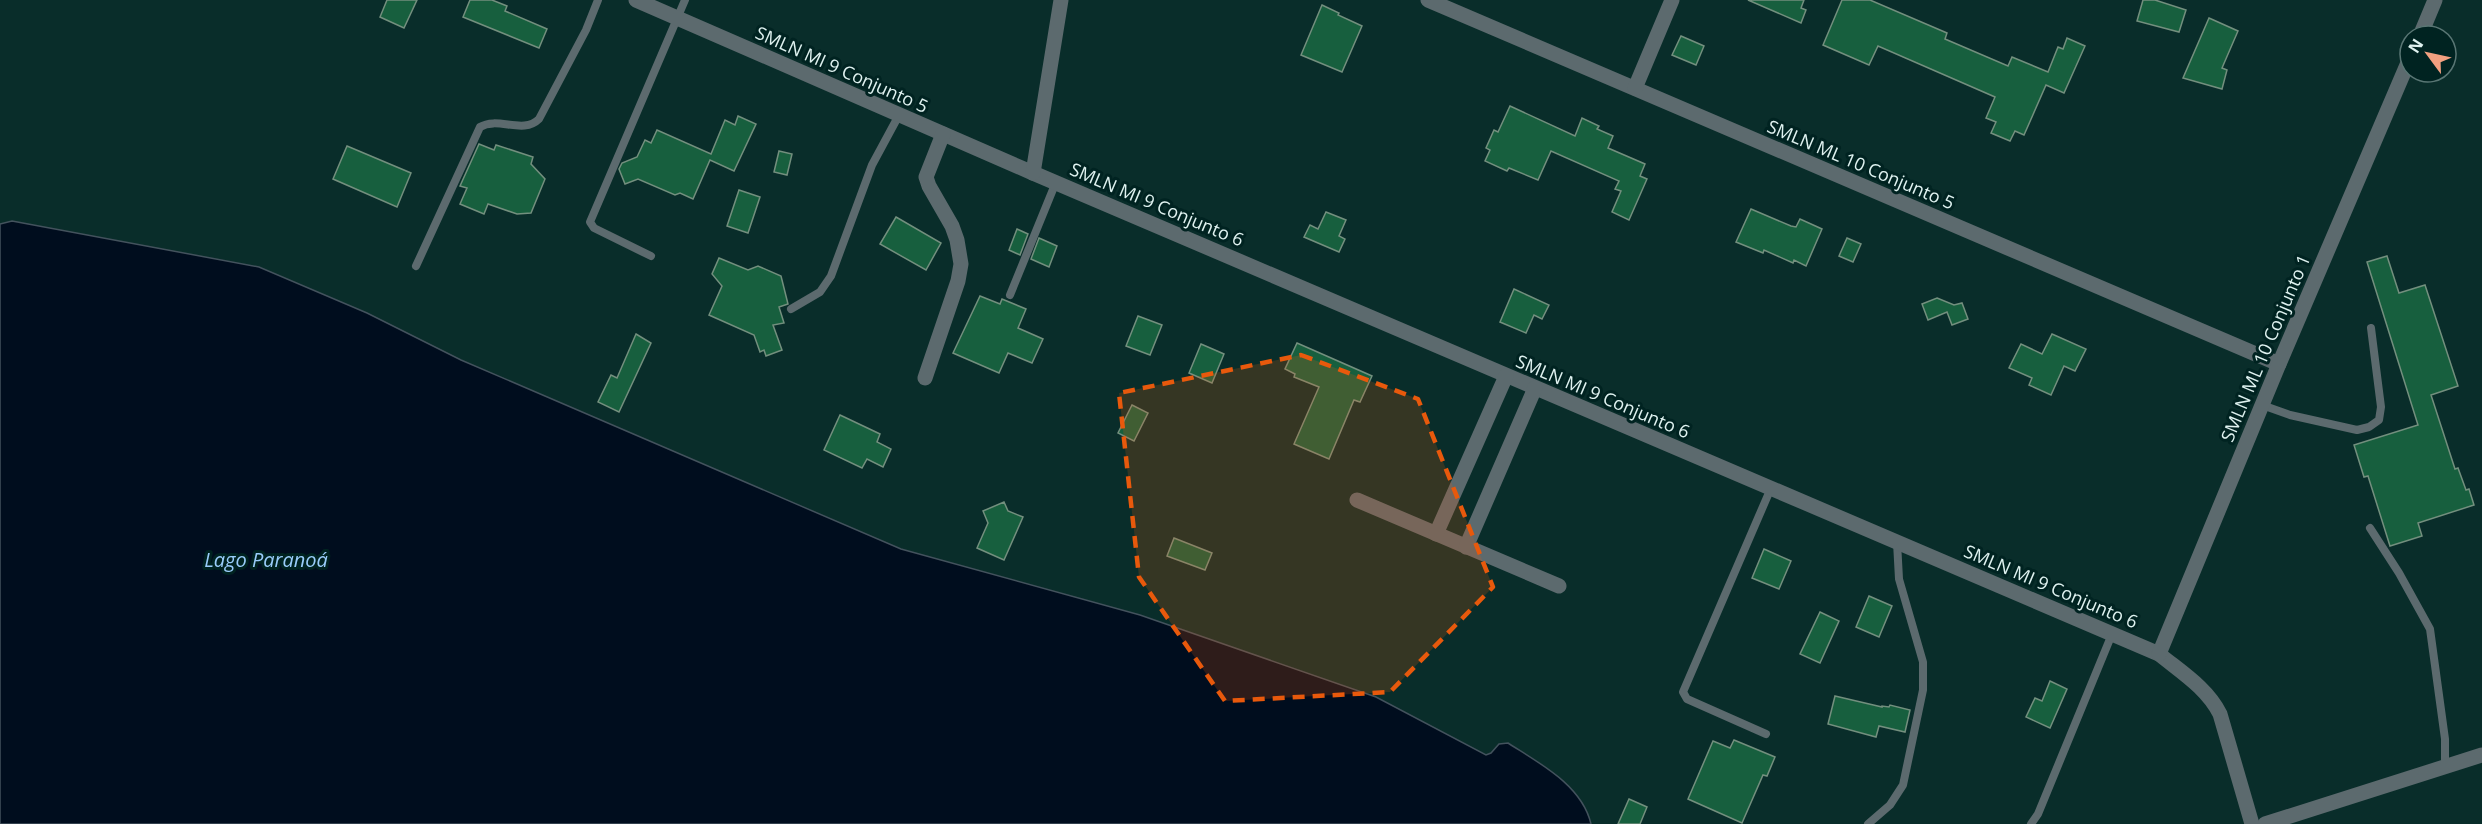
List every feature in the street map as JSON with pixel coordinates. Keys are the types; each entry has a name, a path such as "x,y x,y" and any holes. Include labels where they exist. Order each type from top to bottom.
{"street":[{"name":"SMLN MI 9 Conjunto 5","path":"636,0 1032,173"},
{"path":"1032,173 1061,0"},
{"name":"SMLN ML 10 Conjunto 5","path":"1428,0 2279,364"},
{"path":"1635,88 1672,0"},
{"path":"2425,24 2435,0"},
{"name":"SMLN ML 10 Conjunto 1","path":"2159,654 2279,364 2399,84"},
{"path":"925,378 958,281 961,264 952,226 926,177 944,134"},
{"name":"SMLN MI 9 Conjunto 6","path":"1032,173 2159,654 2214,702 2220,714 2252,824"},
{"path":"1436,534 1506,376"},
{"path":"1466,546 1535,388"},
{"path":"1357,500 1559,586"},
{"path":"2265,824 2482,755"}],"lane":[{"path":"416,266 480,127 488,123 533,125 539,119 586,30 598,0"},
{"path":"651,256 594,228 590,222 685,0"},
{"path":"791,309 820,292 831,276 872,165 899,115"},
{"path":"1010,295 1056,182"},
{"path":"2262,405 2290,415 2357,430 2369,427 2379,420 2381,407 2371,328"},
{"path":"1766,734 1687,699 1683,692 1771,488"},
{"path":"2370,528 2399,573 2430,629 2445,739 2445,767"},
{"path":"1868,824 1890,805 1903,785 1923,690 1923,662 1899,579 1897,542"},
{"path":"2031,824 2038,814 2112,634"}],"highlighted area":[{"path":"1301,355 1418,399 1493,587 1390,692 1225,701 1139,577 1119,393"}],"water":[{"name":"Lago Paranoá","path":"12,221 259,267 367,313 461,360 901,549 1140,615 1376,697 1486,755 1499,744 1508,743 1558,776 1579,798 1591,824 0,824 0,224"}],"building":[{"path":"387,0 417,0 404,28 380,17"},
{"path":"470,0 492,0 507,6 505,11 547,29 539,48 463,17"},
{"path":"1748,0 1804,0 1801,8 1806,10 1801,23"},
{"path":"1842,0 1870,0 1947,33 1945,39 2008,66 2012,57 2048,72 2058,47 2063,49 2067,38 2085,46 2064,93 2046,85 2024,135 2015,131 2010,141 1991,133 1996,122 1986,118 1995,97 1878,46 1869,65 1823,45"},
{"path":"2143,0 2155,0 2186,10 2179,32 2137,21"},
{"path":"1322,5 1362,26 1342,72 1301,55"},
{"path":"2209,18 2238,31 2222,68 2227,70 2222,89 2183,78"},
{"path":"1681,36 1704,46 1696,65 1672,55"},
{"path":"1510,106 1575,136 1582,118 1599,126 1597,129 1613,136 1608,148 1645,164 1640,176 1647,179 1629,220 1612,212 1621,191 1615,189 1619,181 1551,151 1538,180 1509,168 1507,171 1485,161 1490,150 1486,148 1494,130 1498,132"},
{"path":"738,116 756,124 734,171 710,160 693,199 680,193 675,195 638,179 625,184 619,169 622,163 637,157 645,140 651,143 657,130 711,154 725,120 735,125"},
{"path":"479,144 494,150 496,145 533,157 531,164 545,179 531,213 517,214 488,204 484,214 460,204 467,188 460,186"},
{"path":"347,146 411,173 397,207 333,179"},
{"path":"779,151 792,154 787,175 774,172"},
{"path":"739,190 760,197 748,233 727,226"},
{"path":"1751,209 1791,226 1796,227 1800,219 1822,229 1806,266 1736,242"},
{"path":"1326,212 1346,220 1339,236 1345,239 1339,252 1304,237 1310,225 1318,229"},
{"path":"896,217 941,243 926,270 880,244"},
{"path":"1017,229 1028,234 1020,255 1009,250"},
{"path":"1039,238 1057,246 1049,267 1031,259"},
{"path":"1847,238 1861,244 1853,262 1839,256"},
{"path":"2387,256 2399,293 2425,285 2458,386 2431,395 2455,469 2458,468 2474,505 2418,523 2422,536 2390,546 2368,476 2364,477 2354,445 2418,425 2367,262"},
{"path":"719,258 748,270 758,266 781,276 788,304 779,307 784,323 773,325 782,350 766,356 764,350 760,352 754,335 709,315 722,286 712,274"},
{"path":"1514,289 1549,305 1542,319 1534,315 1526,333 1500,322"},
{"path":"980,296 1000,304 1002,299 1026,309 1018,328 1043,339 1032,363 1008,353 999,373 953,353"},
{"path":"1937,298 1954,305 1962,303 1968,319 1952,325 1947,312 1928,320 1922,304"},
{"path":"1138,316 1162,325 1150,355 1126,346"},
{"path":"636,334 651,343 619,412 598,402 611,375 617,378"},
{"path":"2052,334 2086,349 2075,371 2064,366 2051,395 2029,385 2032,378 2009,368 2021,344 2042,354"},
{"path":"1297,343 1372,376 1360,402 1354,400 1329,459 1294,444 1319,387 1294,377 1295,374 1285,369"},
{"path":"1201,344 1224,354 1212,383 1189,373"},
{"path":"1132,405 1148,413 1134,441 1118,433"},
{"path":"840,415 880,434 877,442 891,449 883,467 867,459 862,468 824,450"},
{"path":"1004,502 1008,511 1023,517 1004,560 977,548 988,523 983,511"},
{"path":"1174,538 1212,553 1205,570 1167,556"},
{"path":"1764,549 1791,561 1779,589 1752,578"},
{"path":"1869,596 1892,606 1879,637 1856,627"},
{"path":"1820,612 1839,621 1820,663 1800,654"},
{"path":"2050,681 2067,689 2050,728 2026,717 2035,698 2042,701"},
{"path":"1835,696 1882,707 1890,705 1910,710 1905,732 1879,726 1876,737 1828,724"},
{"path":"1734,740 1775,757 1767,776 1763,775 1742,823 1688,799 1713,741 1730,748"},
{"path":"1629,799 1647,807 1640,824 1618,824"}]}
